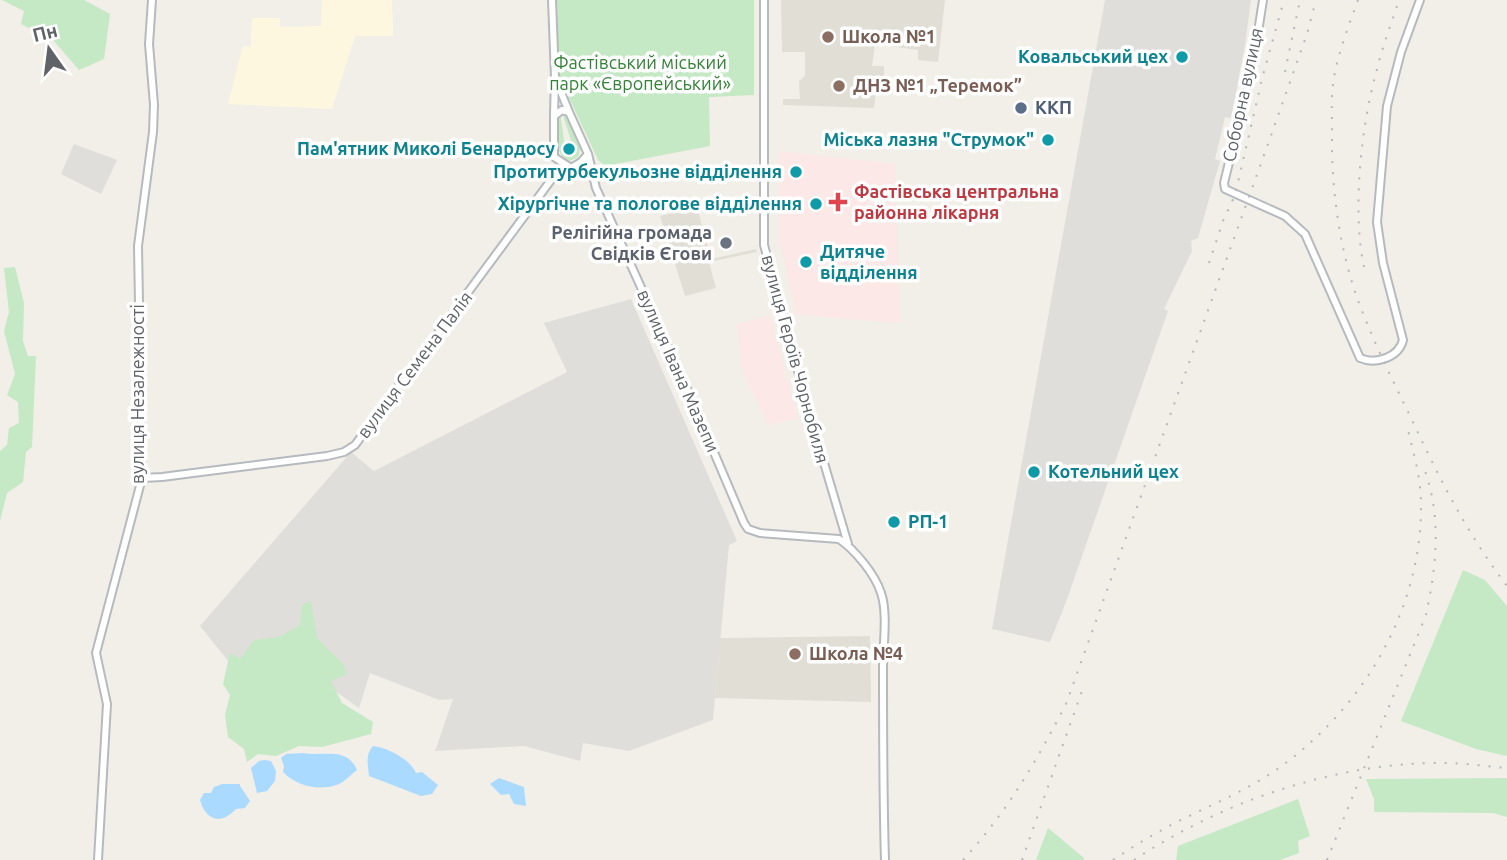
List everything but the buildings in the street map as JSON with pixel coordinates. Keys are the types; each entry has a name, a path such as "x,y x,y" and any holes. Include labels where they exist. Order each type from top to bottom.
{"street":[{"name":"вулиця Незалежності","path":"98,860 107,704 96,653 142,478 138,246 153,132 149,26 152,0"},
{"path":"552,0 555,77 554,176"},
{"name":"вулиця Героїв Чорнобиля","path":"764,0 764,245 849,546 882,593 885,860"},
{"name":"Соборна вулиця","path":"1263,0 1253,64 1224,183 1225,189 1285,216 1305,234 1360,358 1371,361 1397,352 1404,340 1383,263 1377,222 1387,106 1401,52 1420,0"},
{"path":"555,77 569,112"},
{"path":"554,115 562,110 569,112"},
{"name":"вулиця Івана Мазепи","path":"569,112 588,154 596,188 748,529 764,534 835,538 849,546"},
{"name":"вулиця Семена Палія","path":"142,478 162,478 335,455 350,450 554,176 562,170 574,167 588,154"},
{"path":"554,158 593,174"}],"shaded area":[{"path":"322,0 392,0 393,36 355,36 332,109 228,104 243,46 251,45 252,18 280,18 280,27 321,26"},
{"path":"781,0 945,0 938,62 918,60 918,50 875,44 872,66 884,66 884,76 880,78 874,108 783,105 783,99 800,99 799,81 805,76 805,52 782,52"},
{"path":"1105,0 1251,0 1231,118 1225,117 1215,159 1220,161 1198,238 1191,241 1192,251 1164,309 1168,311 1050,642 992,629"},
{"path":"74,144 117,160 101,194 61,174"},
{"name":"Фастівська центральна районна лікарня","path":"779,151 895,164 900,323 797,315 779,241"},
{"path":"697,207 711,259 756,249 757,252 709,262 716,288 685,296 660,216"},
{"path":"631,299 737,541 729,545 713,720 629,751 583,743 580,761 524,746 435,751 453,699 439,700 370,673 359,708 328,686 233,667 200,626 351,452 374,471 567,372 544,323"},
{"path":"770,315 798,419 768,425 742,369 737,324"},
{"name":"Школа №4","path":"870,636 871,702 715,698 720,638"}],"green space":[{"path":"2,0 84,0 110,14 104,59 79,70 53,40 21,24 24,11"},
{"name":"Фастівський міський парк «Європейський»","path":"557,0 754,0 754,95 709,97 710,146 605,166 598,160 559,76"},
{"path":"560,112 566,155 575,153 562,112 566,114 581,147 578,157 570,161 564,158 558,148 557,116"},
{"path":"15,267 24,303 23,341 28,356 36,356 32,447 26,452 23,482 7,493 0,521 0,451 7,445 9,428 19,423 18,402 7,395 15,374 4,331 9,312 4,268"},
{"path":"1463,570 1485,580 1507,606 1507,756 1476,749 1401,721"},
{"path":"311,601 317,638 344,665 347,674 331,681 342,703 373,722 371,734 322,747 299,746 276,756 258,754 247,762 244,749 228,737 225,715 230,695 223,684 230,653 240,659 254,640 279,637 300,625 302,605"},
{"path":"1507,778 1507,817 1493,813 1374,812 1374,799 1366,779"},
{"path":"1298,799 1310,836 1298,841 1299,853 1280,860 1176,860 1178,846"},
{"path":"1048,828 1084,858 1083,860 1036,860"}],"water":[{"path":"373,746 398,755 409,763 416,773 422,772 438,785 432,794 421,796 369,776 368,756"},
{"path":"286,754 341,755 353,763 357,770 342,783 332,786 302,784 283,772 281,758"},
{"path":"259,761 271,761 276,771 275,781 267,791 257,793 251,768"},
{"path":"499,778 524,787 526,806 514,804 509,794 501,795 490,784"},
{"path":"240,784 250,801 245,808 236,809 220,819 206,813 200,800 204,793 211,793 214,787"}],"railway":[{"path":"1209,263 1235,195 1284,0"},
{"path":"1285,72 1300,0"},
{"path":"963,860 1020,786 1066,704 1268,144 1307,34 1316,0"},
{"path":"1358,0 1344,38 1332,96 1335,196 1346,261 1371,333 1433,463 1467,526 1507,586"},
{"path":"1364,267 1359,221 1362,144 1376,73 1399,0"},
{"path":"1113,860 1161,831 1276,770 1307,746 1335,718 1360,687 1381,654 1398,619 1411,582 1419,543 1421,494 1407,426"},
{"path":"1327,860 1426,615 1436,543 1434,507 1425,471"},
{"path":"1022,860 1083,688"},
{"path":"1134,860 1202,821 1277,791 1315,780 1393,765 1432,763 1507,768"}],"place":[{"name":"Школа №1","path":"828,37"},
{"name":"Ковальський цех","path":"1182,57"},
{"name":"ДНЗ №1 „Теремок”","path":"839,86"},
{"name":"ККП","path":"1021,108"},
{"name":"Міська лазня \"Струмок\"","path":"1048,140"},
{"name":"Пам'ятник Миколі Бенардосу","path":"569,149"},
{"name":"Протитурбекульозне відділення","path":"796,172"},
{"name":"Фастівська центральна районна лікарня","path":"838,202"},
{"name":"Хірургічне та пологове відділення","path":"816,204"},
{"name":"Релігійна громада Свідків Єгови","path":"726,243"},
{"name":"Дитяче відділення","path":"806,262"},
{"name":"Котельний цех","path":"1034,472"},
{"name":"РП-1","path":"894,522"},
{"name":"Школа №4","path":"795,654"}]}
